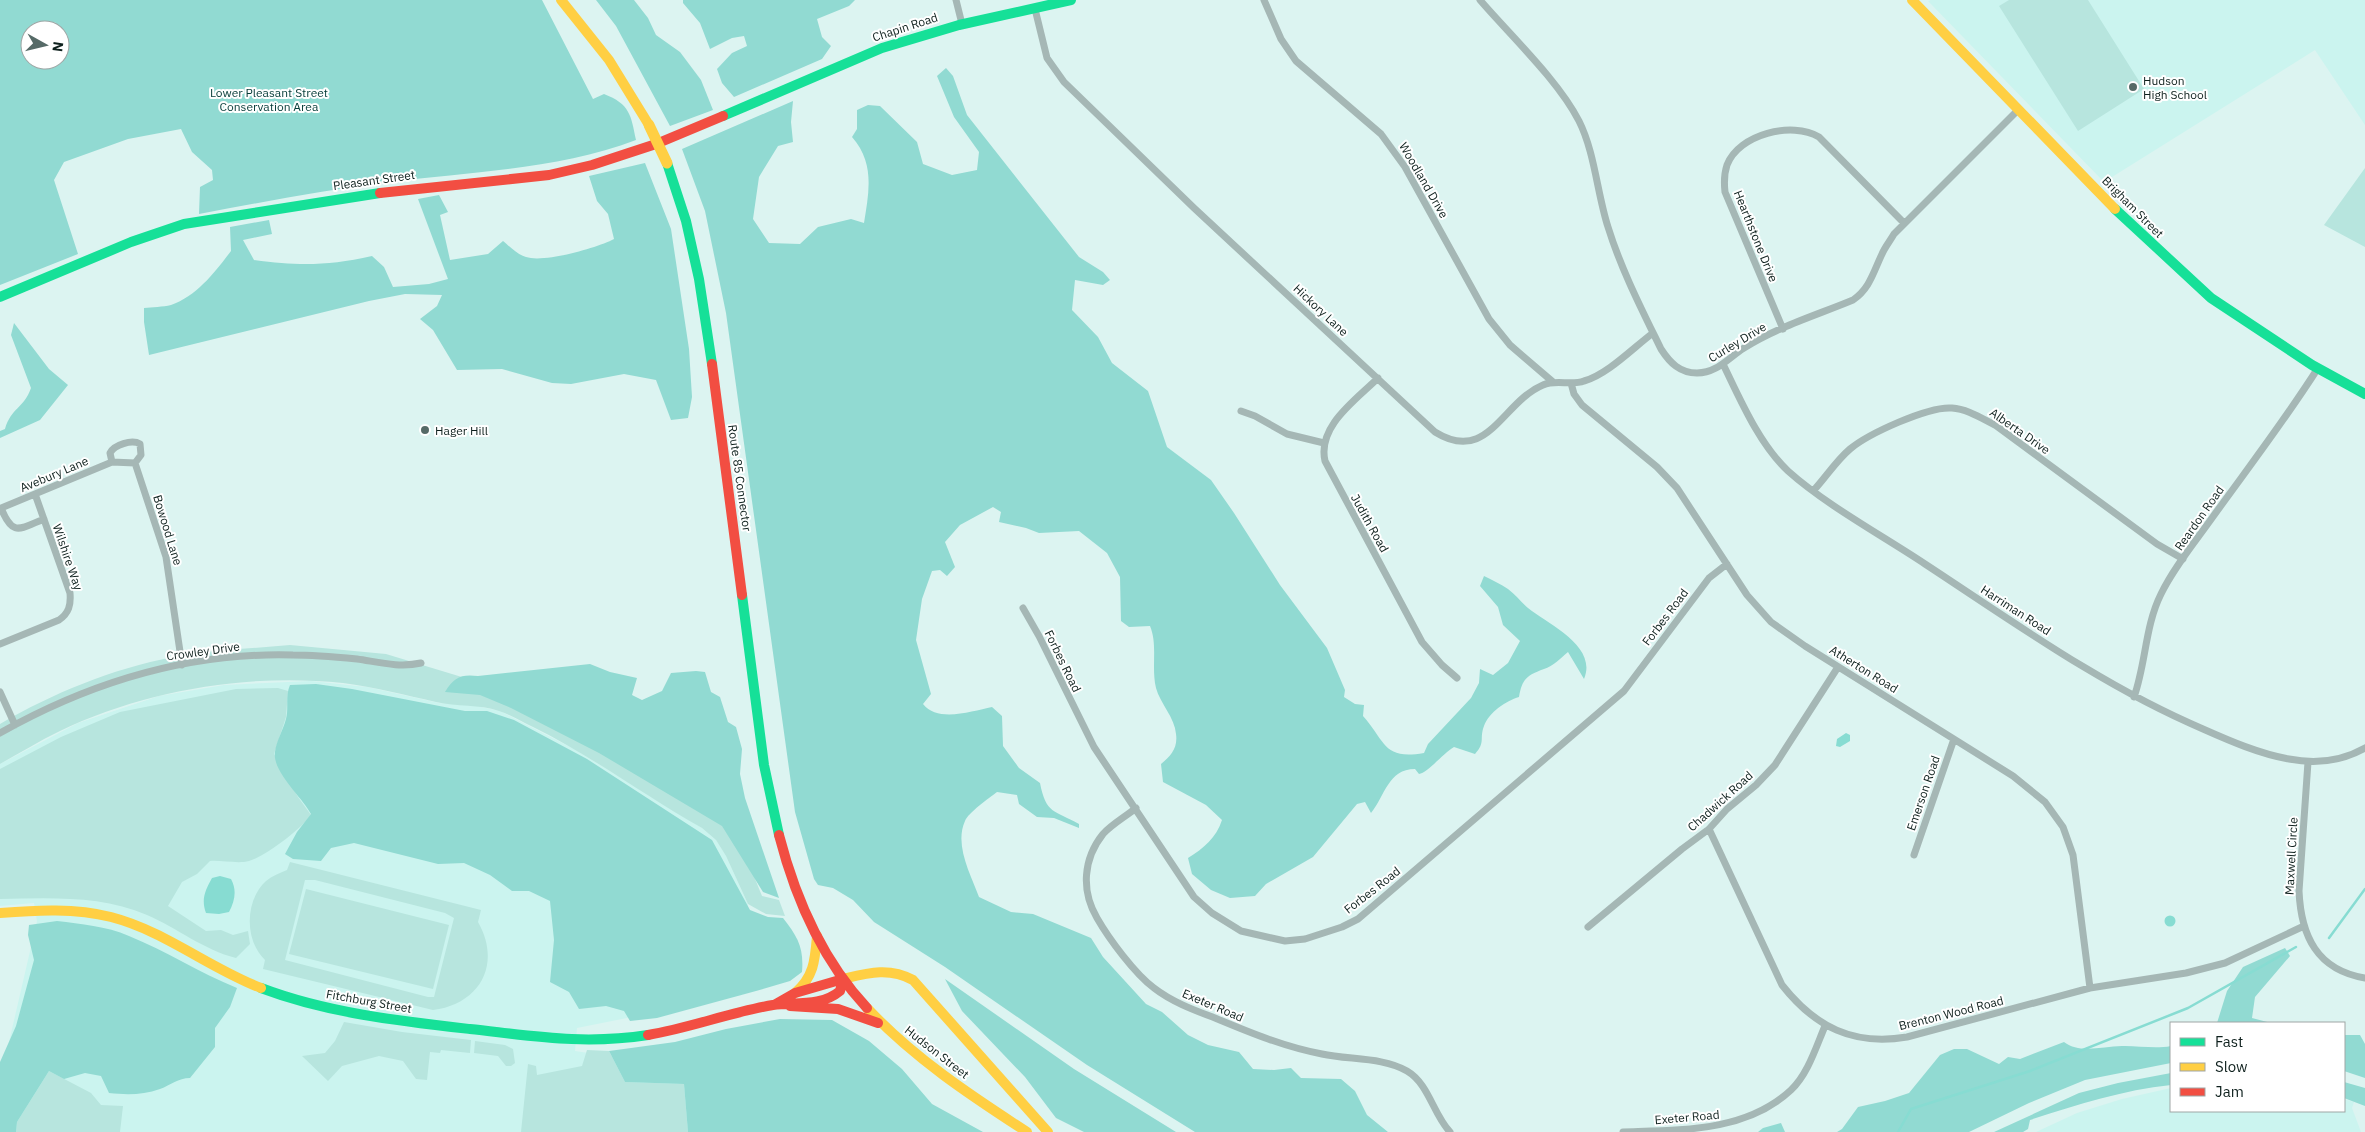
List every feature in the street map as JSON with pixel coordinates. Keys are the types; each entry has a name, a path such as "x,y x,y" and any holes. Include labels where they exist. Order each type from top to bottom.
{"street":[{"name":"Route 85 Connector","path":"561,0 605,53 649,125 667,163 692,240 701,294 760,736 774,824 788,873 817,936 843,979"},
{"path":"956,0 962,24"},
{"name":"Chapin Road","path":"755,102 882,48 962,24 1071,0"},
{"name":"Woodland Drive","path":"1264,0 1281,39 1296,61 1390,144 1405,167 1489,319 1510,345 1553,382"},
{"name":"Curley Drive","path":"1480,0 1555,87 1578,120 1588,146 1609,233 1653,333 1666,357 1683,371 1703,373 1723,364 1743,348 1860,295 1868,288 1882,252 1904,223 2018,110"},
{"name":"Brigham Street","path":"1912,0 2137,231 2196,286 2211,298 2318,368 2365,394"},
{"name":"Hickory Lane","path":"1034,8 1047,58 1064,82 1194,208 1435,432 1447,439 1459,442 1473,441 1486,434 1528,394 1544,384 1587,381 1601,373 1653,333"},
{"name":"Pleasant Street","path":"0,297 131,242 184,224 361,195 549,175 637,152 755,102"},
{"name":"Hearthstone Drive","path":"1783,329 1725,192 1724,179 1727,164 1735,152 1756,137 1769,133 1784,130 1808,131 1818,137 1904,223"},
{"name":"Harriman Road","path":"1723,364 1744,407 1764,441 1788,470 1814,490 2015,623 2134,697 2233,742 2288,759 2308,762 2341,758 2365,748"},
{"name":"Reardon Road","path":"2134,697 2142,676 2154,613 2161,593 2183,559 2270,441 2318,368"},
{"path":"1241,411 1255,416 1287,434 1324,443 1335,421 1378,378"},
{"name":"Atherton Road","path":"1571,383 1574,394 1582,406 1657,467 1677,488 1747,595 1780,630 2024,783 2045,802 2063,827 2071,845 2090,988"},
{"name":"Alberta Drive","path":"1814,490 1849,450 1863,440 1897,423 1940,409 1952,408 1977,415 1995,425 2157,544 2183,559"},
{"path":"112,462 110,453 112,450 136,442 140,446 141,455 135,463"},
{"name":"Judith Road","path":"1324,443 1323,452 1329,472 1422,642 1442,665 1457,678"},
{"name":"Avebury Lane","path":"44,519 20,528 14,528 8,524 1,508 112,462 135,463"},
{"name":"Bowood Lane","path":"135,463 166,557 182,664"},
{"name":"Wilshire Way","path":"0,644 59,620 68,612 70,606 70,593 35,494"},
{"name":"Forbes Road","path":"1023,608 1039,636 1094,747 1194,896 1228,924 1241,931 1285,941 1305,939 1342,927 1358,918 1379,902 1624,691 1709,578 1727,564"},
{"name":"Crowley Drive","path":"0,733 91,689 182,664 239,656 284,655 342,658 403,666 421,663"},
{"name":"Chadwick Road","path":"1588,927 1682,849 1709,830 1727,809 1756,785 1775,765 1838,666"},
{"path":"0,692 15,725"},
{"name":"Emerson Road","path":"1914,855 1954,739"},
{"name":"Maxwell Circle","path":"2308,762 2299,891 2300,909 2304,926 2315,950 2326,963 2347,974 2365,978"},
{"name":"Exeter Road","path":"1136,808 1104,833 1094,848 1087,867 1086,886 1092,909 1104,931 1153,988 1174,1001 1293,1049 1391,1064 1408,1072 1422,1084 1441,1123 1450,1132"},
{"name":"Brenton Wood Road","path":"1709,830 1782,985 1800,1006 1825,1026 1866,1039 1887,1041 1935,1031 2090,988 2186,973 2226,963 2257,950 2304,926"},
{"name":"Fitchburg Street","path":"0,913 73,911 114,918 154,934 226,973 262,988 320,1007 373,1018 524,1036 591,1041 639,1036 774,1005"},
{"path":"774,1005 795,993 808,982 814,971 817,936"},
{"path":"795,993 881,970 895,971 913,980 1048,1132"},
{"path":"790,1006 836,995 842,987 843,979"},
{"name":"Hudson Street","path":"843,979 882,1024 936,1071 1027,1132"},
{"path":"774,1005 838,1009 882,1024"},
{"name":"Exeter Road","path":"1623,1132 1698,1129 1734,1123 1762,1112 1792,1090 1810,1062 1825,1026"}],"shaded area":[{"name":"Hudson High School","path":"2365,0 2365,125 2315,50 2104,182 1928,1"},
{"path":"311,681 367,687 439,703 477,706 500,711 576,750 702,828 716,840 726,856 748,904 742,995 577,1028 575,1051 622,1058 686,1062 693,1132 0,1132 0,1081 37,921 34,903 0,906 0,764 78,723 159,696 224,685"},
{"path":"1846,733 1850,735 1850,741 1840,747 1836,746 1837,739"},
{"path":"220,876 231,879 233,883 235,891 233,904 229,912 219,914 206,913 204,899 206,891 212,878"},
{"path":"2170,915 2176,921 2170,927 2164,921"},
{"path":"2170,1088 2170,1112 2345,1112 2345,1099 2354,1102 2352,1108 2361,1132 2036,1132 2077,1113 2122,1099"}],"green space":[{"name":"Lower Pleasant Street Conservation Area","path":"0,0 542,0 593,99 604,94 613,98 628,111 633,124 636,140 607,150 577,157 515,168 342,189 199,214 200,187 213,180 212,170 192,152 181,129 128,139 64,162 54,180 78,254 0,285"},
{"path":"596,0 634,0 648,18 656,35 680,52 701,80 713,110 670,126 616,26"},
{"path":"683,0 855,0 849,6 817,19 822,37 831,46 822,59 734,97 722,83 717,69 732,53 747,46 744,36 732,38 710,49 700,23 683,3"},
{"path":"2009,0 2088,0 2144,89 2078,131 1999,6"},
{"path":"946,68 953,76 967,115 1079,257 1103,272 1110,280 1103,285 1075,280 1072,310 1098,337 1112,363 1148,391 1167,447 1211,480 1280,585 1327,648 1345,690 1344,697 1355,704 1364,705 1363,716 1387,747 1400,754 1424,753 1428,744 1471,698 1479,683 1480,669 1493,675 1508,663 1520,641 1503,625 1498,607 1480,586 1484,576 1508,589 1528,608 1569,637 1584,656 1586,667 1584,679 1568,652 1551,666 1527,678 1522,685 1519,697 1499,708 1486,721 1480,746 1475,754 1454,747 1423,773 1419,774 1415,769 1399,773 1388,785 1371,813 1365,802 1357,804 1313,857 1266,884 1255,896 1230,898 1211,890 1192,874 1188,858 1209,842 1222,820 1206,805 1163,782 1161,764 1173,751 1176,743 1176,734 1173,722 1156,688 1154,641 1150,626 1129,627 1121,621 1120,577 1107,553 1079,531 1039,533 999,522 1001,512 993,507 960,525 945,542 955,567 947,576 940,570 932,571 922,599 916,640 931,694 923,704 929,710 946,714 965,713 992,707 1002,716 1003,746 1019,768 1040,783 1045,801 1052,810 1079,824 1079,828 1054,818 1037,817 1019,804 1017,795 997,792 970,814 962,830 962,850 979,897 1011,912 1033,914 1091,938 1103,957 1146,1004 1162,1012 1188,1035 1208,1045 1239,1052 1253,1069 1274,1070 1291,1068 1301,1078 1341,1079 1355,1091 1367,1115 1388,1132 1195,1132 1087,1065 945,967 874,922 853,900 833,888 818,885 814,879 795,812 726,313 705,211 682,149 793,101 791,122 793,142 778,146 759,177 753,219 769,243 800,244 818,227 851,219 864,223 869,178 864,157 852,137 857,129 857,110 868,105 880,106 917,142 923,164 952,175 977,170 979,152 954,117 937,76"},
{"path":"645,163 671,229 689,349 692,397 688,418 671,420 656,380 624,374 571,384 552,383 502,369 457,370 433,330 420,319 437,306 442,295 405,294 369,301 149,355 144,308 171,305 189,296 205,282 231,251 230,227 269,220 272,234 243,240 254,260 313,264 341,262 372,256 384,267 393,287 429,284 448,279 418,199 439,195 448,212 440,215 450,260 488,254 503,241 523,256 545,258 583,250 614,239 608,214 597,201 589,176"},
{"path":"2365,168 2365,247 2324,225"},
{"path":"14,323 49,369 68,385 40,420 0,438 0,431 5,429 31,388 11,335"},
{"path":"290,645 386,654 475,681 720,817 751,869 762,896 779,900 785,916 766,914 748,904 726,856 716,840 702,828 555,738 508,714 476,706 444,704 343,683 271,681 235,683 162,695 127,705 60,731 0,764 0,724 62,692 128,668 187,654"},
{"path":"590,664 610,672 637,678 632,695 642,700 662,691 671,673 705,672 711,692 720,697 728,722 736,727 742,749 740,774 745,798 779,898 763,892 722,826 599,753 511,708 480,695 445,692 455,680 462,676"},
{"path":"316,684 465,711 487,711 514,720 587,759 712,840 750,910 768,917 783,918 793,931 801,949 802,972 790,981 756,991 657,1018 630,1021 624,1011 606,1006 579,1009 569,992 550,982 554,940 550,901 529,891 512,891 490,875 464,863 438,864 354,843 331,848 321,861 293,859 285,854 297,832 311,814 278,768 275,752 286,719 290,685"},
{"path":"278,688 288,691 286,717 274,754 298,797 311,815 283,841 256,858 240,862 210,861 197,874 182,882 168,906 206,931 221,930 233,935 248,931 250,944 236,958 213,950 147,915 112,904 75,899 0,899 0,769 61,737 120,712 236,689"},
{"path":"290,862 481,910 478,922 485,938 488,953 487,967 482,980 474,991 463,1000 433,1010 263,969 265,960 253,942 250,920 251,909 259,889 266,881 287,870","holes":["305,880 315,880 445,913 454,918 434,997 285,960"]},
{"path":"306,889 449,925 433,989 289,954"},
{"path":"57,921 93,926 120,933 156,948 237,988 230,1007 215,1028 215,1047 190,1078 178,1080 154,1091 122,1094 109,1093 101,1076 85,1073 64,1079 49,1071 17,1122 16,1132 0,1132 0,1062 16,1026 34,960 28,935 29,925"},
{"path":"2285,948 2290,956 2255,997 2252,1018 2267,1022 2217,1022 2227,991 2243,967"},
{"path":"945,979 1074,1069 1176,1132 1084,1132 1056,1118 1025,1077 962,1011"},
{"path":"780,1019 832,1020 869,1041 902,1069 932,1104 983,1132 688,1132 684,1084 625,1082 609,1051 675,1042 726,1029"},
{"path":"344,1022 402,1032 471,1040 470,1053 441,1050 440,1053 430,1052 427,1080 416,1079 403,1061 379,1056 342,1066 328,1081 302,1056 325,1053 335,1041"},
{"path":"2345,1035 2360,1035 2365,1044 2365,1078 2345,1071"},
{"path":"475,1041 505,1045 513,1049 515,1063 511,1066 506,1066 498,1056 474,1053"},
{"path":"2064,1042 2071,1046 2085,1049 2117,1046 2170,1046 2170,1063 2085,1080 2029,1103 1969,1132 1837,1132 1842,1129 1858,1107 1909,1093 1940,1055 1954,1049 1967,1049 1999,1064 2008,1057 2020,1059"},
{"path":"587,1050 609,1051 625,1082 684,1084 688,1132 521,1132 528,1064 536,1066 537,1075 582,1066"},
{"path":"49,1071 91,1093 101,1105 123,1106 120,1132 16,1132 17,1122"},
{"path":"2170,1073 2170,1085 2117,1094 2047,1114 2030,1120 2028,1129 2023,1132 1994,1132 2079,1093"},
{"path":"2345,1082 2365,1088 2365,1106 2345,1098"},
{"path":"1781,1123 1785,1132 1758,1132 1763,1128"}],"waterway":[{"path":"2329,938 2365,889"},
{"path":"1898,1132 1911,1109 2030,1071 2188,1008 2296,947"}],"traffic: fast":[{"path":"723,116 882,48 959,25 1071,0"},
{"path":"667,163 686,221 699,279 712,364"},
{"path":"0,297 131,242 184,224 380,193"},
{"path":"2115,209 2211,298 2312,365 2365,394"},
{"path":"742,595 764,765 779,835"},
{"path":"261,988 286,997 337,1010 417,1023 559,1038 602,1039 648,1035"}],"traffic: slow":[{"path":"561,0 609,60 649,125"},
{"path":"1912,0 2115,209"},
{"path":"649,125 667,163"},
{"path":"0,913 70,911 111,917 150,931 242,980 261,988"},
{"path":"795,993 810,974 817,936"},
{"path":"843,979 870,973 887,972 913,980 1048,1132"},
{"path":"867,1008 904,1043 943,1075 1027,1132"}],"traffic: jam":[{"path":"380,193 549,175 592,165 656,144 723,116"},
{"path":"712,364 742,595"},
{"path":"779,835 793,882 812,927 837,970 867,1008"},
{"path":"648,1035 757,1008 825,1000 840,991 843,979 795,993 774,1005"},
{"path":"790,1006 838,1009 878,1023"}],"place":[{"name":"Hudson High School","path":"2133,87"},
{"name":"Hager Hill","path":"425,430"}]}
